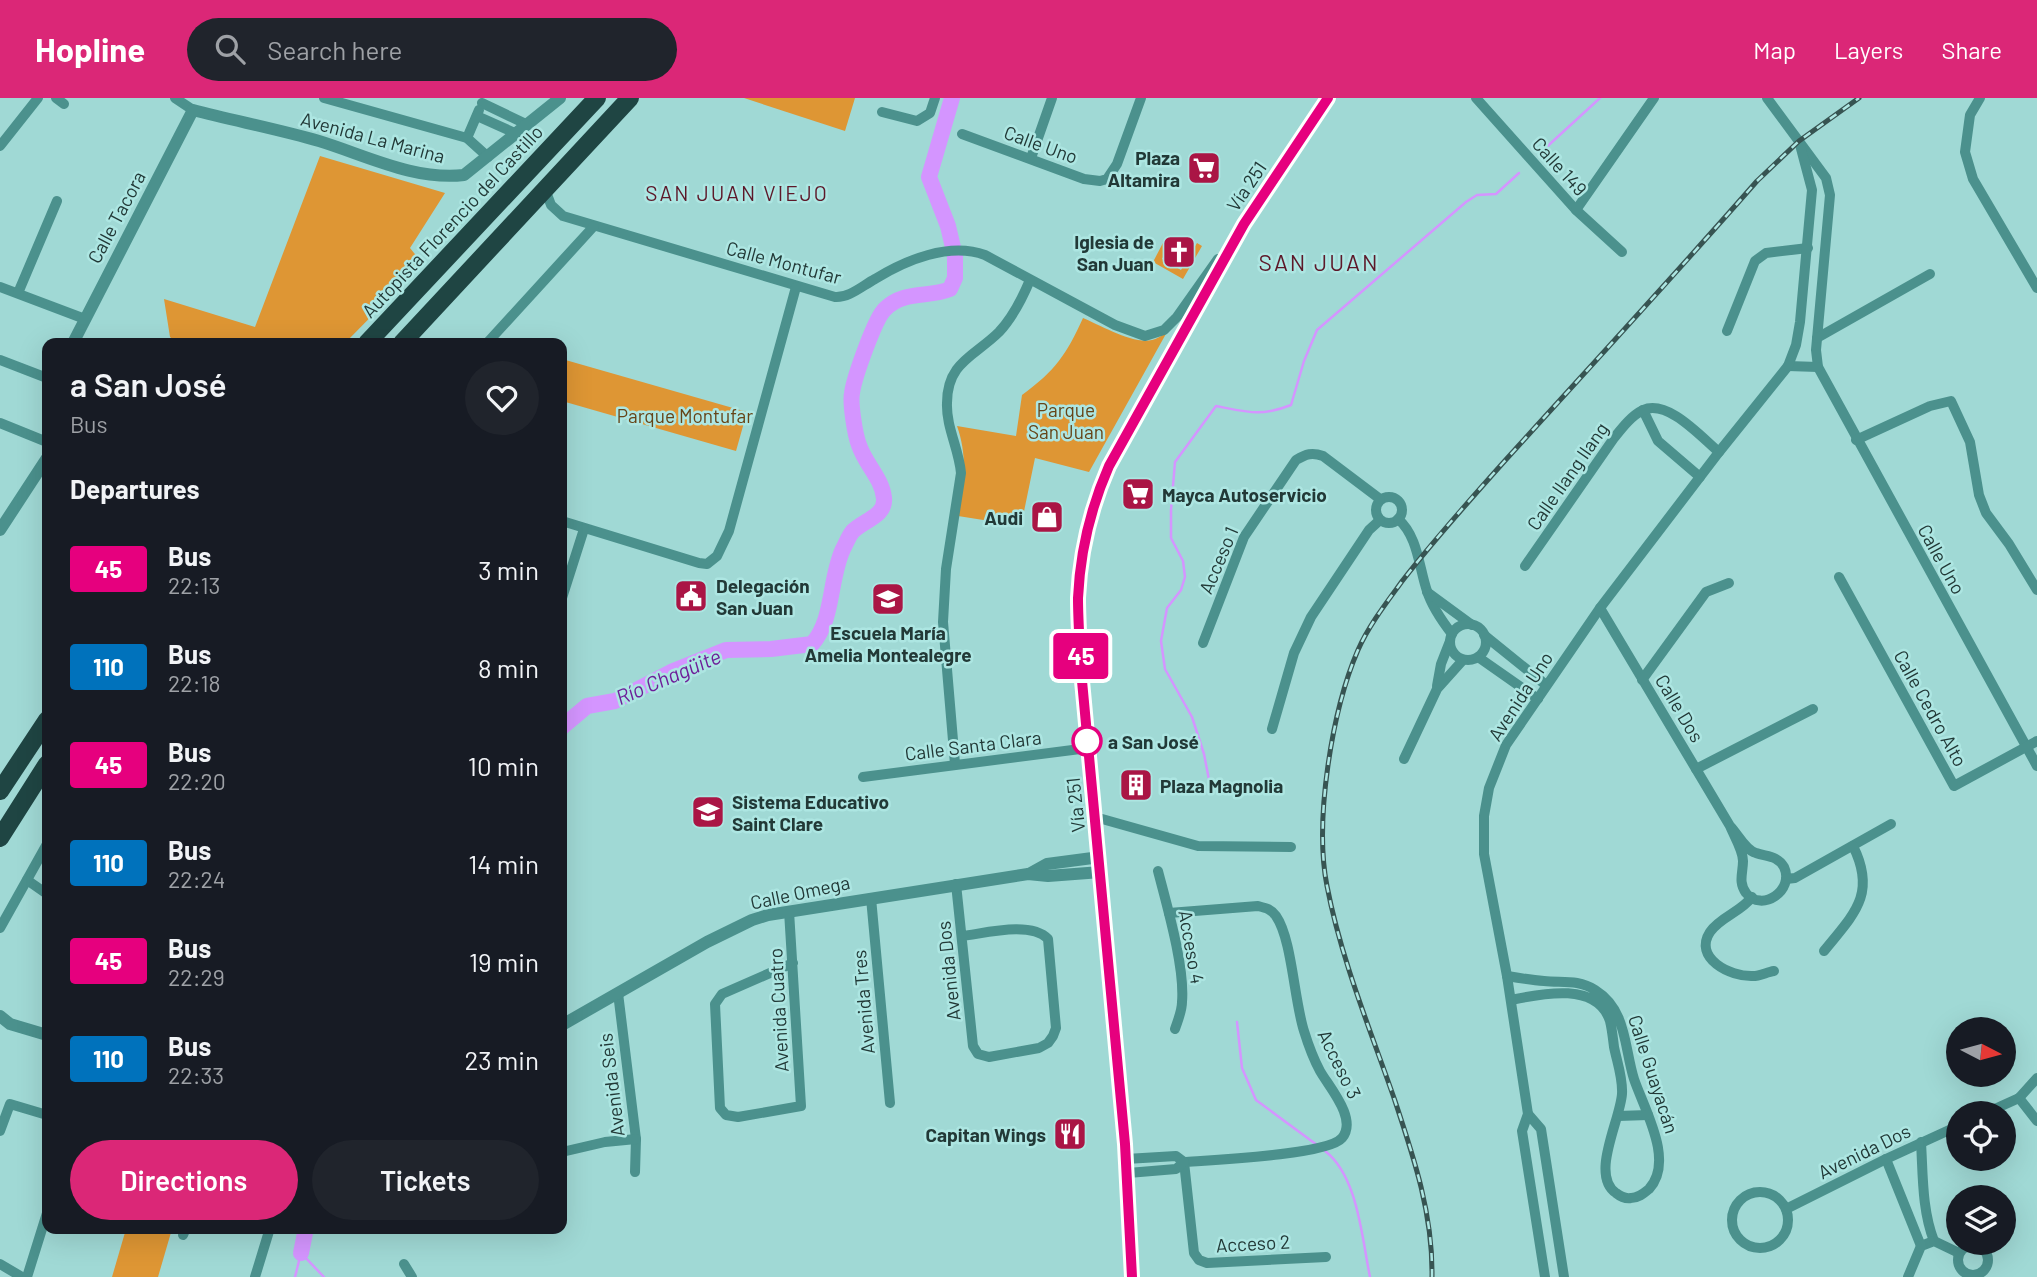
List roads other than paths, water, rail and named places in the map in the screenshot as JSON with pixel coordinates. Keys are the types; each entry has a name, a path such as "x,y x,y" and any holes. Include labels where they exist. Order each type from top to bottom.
{"highway":[{"path":"406,338 630,98"},
{"name":"Autopista Florencio del Castillo","path":"372,338 592,101"},
{"path":"0,792 42,728"},
{"path":"0,838 42,772"}],"main road":[{"name":"Vía 251","path":"1132,1277 1127,1166 1088,748 1078,598 1083,562 1097,495 1115,454 1244,224 1328,98"}],"street":[{"path":"0,146 38,98"},
{"path":"175,98 193,110"},
{"path":"324,98 339,100 467,138 488,157"},
{"name":"Avenida La Marina","path":"193,110 317,141 424,174 447,177 464,175 560,98"},
{"path":"881,112 917,121 930,113 934,98"},
{"path":"1031,158 1052,98"},
{"name":"Calle Uno","path":"962,134 1084,179 1100,181 1107,179 1117,164 1141,98"},
{"path":"1576,210 1654,98"},
{"path":"1767,98 1826,178 1830,195 1817,344 1810,366 1788,366"},
{"path":"1980,98 1970,115 1965,152 1973,179 2032,268 2037,288"},
{"path":"467,138 483,101 528,125"},
{"name":"Calle 149","path":"1483,101 1576,210 1622,252"},
{"name":"Calle Tacora","path":"76,338 193,110"},
{"path":"477,116 517,134"},
{"name":"Avenida Uno","path":"1545,1277 1522,1131 1528,1114 1507,976 1484,854 1484,816 1489,788 1506,745 1600,608 1788,366 1796,345 1808,248 1811,190 1799,141"},
{"name":"Calle Montufar","path":"545,189 556,211 594,226 840,298 887,272 950,250 964,249 985,255 1125,330 1145,336 1164,330 1177,317 1244,224"},
{"path":"18,293 57,201"},
{"path":"492,338 594,226"},
{"path":"1727,331 1755,261 1766,253 1808,248"},
{"path":"1817,344 1930,274"},
{"path":"955,764 943,622 946,569 961,473 960,458 948,416 948,388 958,365 1006,322 1022,299 1030,280"},
{"path":"0,286 85,319"},
{"path":"567,523 707,564 718,555 729,531 796,287"},
{"name":"Calle Uno","path":"1796,345 1856,440 2037,766"},
{"path":"0,360 42,376"},
{"path":"1856,440 1930,406 1951,401 1970,442 1979,495 1986,513 2037,590"},
{"path":"1700,477 1658,441 1643,410 1654,408 1670,412 1719,452"},
{"name":"Calle Ilang Ilang","path":"1525,566 1614,438 1628,421 1643,410"},
{"path":"0,423 42,440"},
{"name":"Acceso 1","path":"1203,643 1244,537 1296,460 1306,454 1323,456 1380,499"},
{"path":"0,530 42,466"},
{"path":"1391,496 1401,503 1398,519 1393,523 1380,520 1375,510 1380,499 1391,496"},
{"path":"1398,519 1409,533 1427,592 1451,638 1451,649 1456,656 1463,660 1478,657 1485,643 1484,635"},
{"path":"1272,729 1294,653 1311,617 1369,530 1380,520"},
{"path":"567,582 584,529"},
{"name":"Calle Cedro Alto","path":"1839,577 1954,786 2025,748"},
{"path":"1642,680 1706,592 1730,583"},
{"path":"1427,592 1479,629 1546,685"},
{"name":"Calle Dos","path":"1600,608 1730,826 1748,849 1777,860 1783,867 1786,879"},
{"path":"1404,759 1437,689 1441,664 1451,638 1464,625 1472,625"},
{"path":"1478,657 1538,699"},
{"path":"1437,689 1463,660"},
{"path":"1696,769 1813,709"},
{"path":"2025,748 2037,741"},
{"name":"Calle Santa Clara","path":"863,777 1088,748"},
{"path":"1095,817 1198,846 1291,847"},
{"path":"1774,971 1753,976 1724,970 1713,962 1706,951 1706,938 1713,928 1744,907 1752,897 1771,899 1782,890 1786,879 1795,878 1891,824"},
{"name":"Calle Dos","path":"1730,826 1743,857 1741,878 1745,892 1752,897"},
{"path":"1824,951 1859,903 1863,884 1862,864 1853,846"},
{"path":"0,928 42,853"},
{"name":"Calle Omega","path":"1028,874 1047,864 1100,856"},
{"name":"Acceso 4","path":"1158,871 1169,913 1182,987 1182,1005 1175,1028"},
{"name":"Calle Omega","path":"567,1022 736,928 768,915 1028,874 1048,877 1101,872"},
{"path":"27,880 42,890"},
{"name":"Avenida Dos","path":"956,884 973,1046 978,1054 989,1057 1039,1048 1048,1043 1056,1028 1048,939 1034,930 1005,930 963,936"},
{"name":"Avenida Tres","path":"871,898 890,1103"},
{"name":"Acceso 3","path":"1169,913 1258,906 1270,909 1277,917 1284,934 1304,1031 1319,1069 1347,1121 1342,1139 1316,1150 1184,1162"},
{"name":"Avenida Cuatro","path":"789,911 793,963 801,1106 738,1116 726,1115 720,1108 715,1004 722,994 793,963"},
{"name":"Calle Guayacán","path":"1507,976 1546,981 1566,987 1587,997 1603,1009 1610,1020 1622,1082 1618,1116 1607,1152 1605,1178 1611,1189 1622,1198 1633,1199 1643,1195 1652,1185 1658,1165 1659,1148 1633,1075 1621,1020 1609,1003 1580,983 1566,987 1545,993 1511,1000"},
{"name":"Avenida Seis","path":"618,993 636,1139 635,1172"},
{"path":"3,1022 42,1034"},
{"path":"1614,1047 1627,1046"},
{"path":"2012,1101 2019,1098 2037,1079"},
{"path":"2019,1098 2037,1121"},
{"path":"0,1131 10,1104 42,1114"},
{"name":"Avenida Uno","path":"1528,1114 1541,1129 1564,1277"},
{"path":"1618,1116 1648,1115"},
{"name":"Avenida Dos","path":"1786,1209 1946,1131"},
{"path":"567,1151 636,1139"},
{"path":"1921,1142 1929,1228 1934,1241 1946,1247"},
{"path":"1127,1166 1176,1156 1184,1162"},
{"path":"1886,1159 1921,1246 1908,1277"},
{"name":"Acceso 2","path":"1184,1162 1194,1253 1199,1260 1208,1263 1326,1256"},
{"path":"1750,1193 1770,1193 1781,1201 1786,1209 1788,1219 1785,1233 1771,1246 1749,1246 1735,1234 1732,1216 1735,1206 1741,1198 1750,1193"},
{"path":"1903,1202 1924,1194"},
{"path":"0,1264 24,1277 42,1227"},
{"path":"256,1277 268,1234"},
{"path":"1921,1246 1934,1241"},
{"path":"404,1264 412,1277"}],"waterway":[{"name":"Río Chagüite","path":"567,723 587,706 615,701 671,672 726,650 771,649 812,644 819,634 828,611 835,573 843,549 853,531 878,513 884,504 883,491 859,445 852,411 854,385 866,349 881,315 892,303 950,289 955,278 955,256 948,226 929,177 952,98"},
{"path":"1540,153 1600,98"},
{"path":"1211,790 1204,754 1192,717 1165,669 1161,641 1167,608 1181,590 1185,577 1183,561 1171,538 1175,462 1216,406 1262,412 1291,405 1304,361 1317,330 1466,202 1477,195 1496,194 1519,173"},
{"path":"1237,1022 1242,1068 1256,1100 1317,1145"},
{"path":"1325,1151 1336,1162 1352,1192 1370,1277"},
{"name":"Río Chagüite","path":"301,1253 305,1234"},
{"path":"301,1253 324,1277"},
{"path":"295,1277 301,1253"}],"railway":[{"path":"1432,1277 1426,1208 1415,1164 1348,967 1327,886 1323,830 1328,766 1340,703 1358,650 1385,605 1427,550 1757,181 1799,141 1859,98"}],"place":[{"name":"Plaza Altamira","path":"1204,168"},
{"name":"Iglesia de San Juan","path":"1179,252"},
{"name":"Mayca Autoservicio","path":"1138,494"},
{"name":"Audi","path":"1047,517"},
{"name":"Delegación San Juan","path":"691,596"},
{"name":"Escuela María Amelia Montealegre","path":"888,599"},
{"name":"a San José","path":"1087,741"},
{"name":"Plaza Magnolia","path":"1136,785"},
{"name":"Sistema Educativo Saint Clare","path":"708,812"},
{"name":"Capitan Wings","path":"1070,1134"}],"district":[{"name":"SAN JUAN VIEJO","path":"737,192"},
{"name":"SAN JUAN","path":"1319,262"}],"park label":[{"name":"Parque Montufar","path":"685,415"},
{"name":"Parque San Juan","path":"1066,420"}]}
